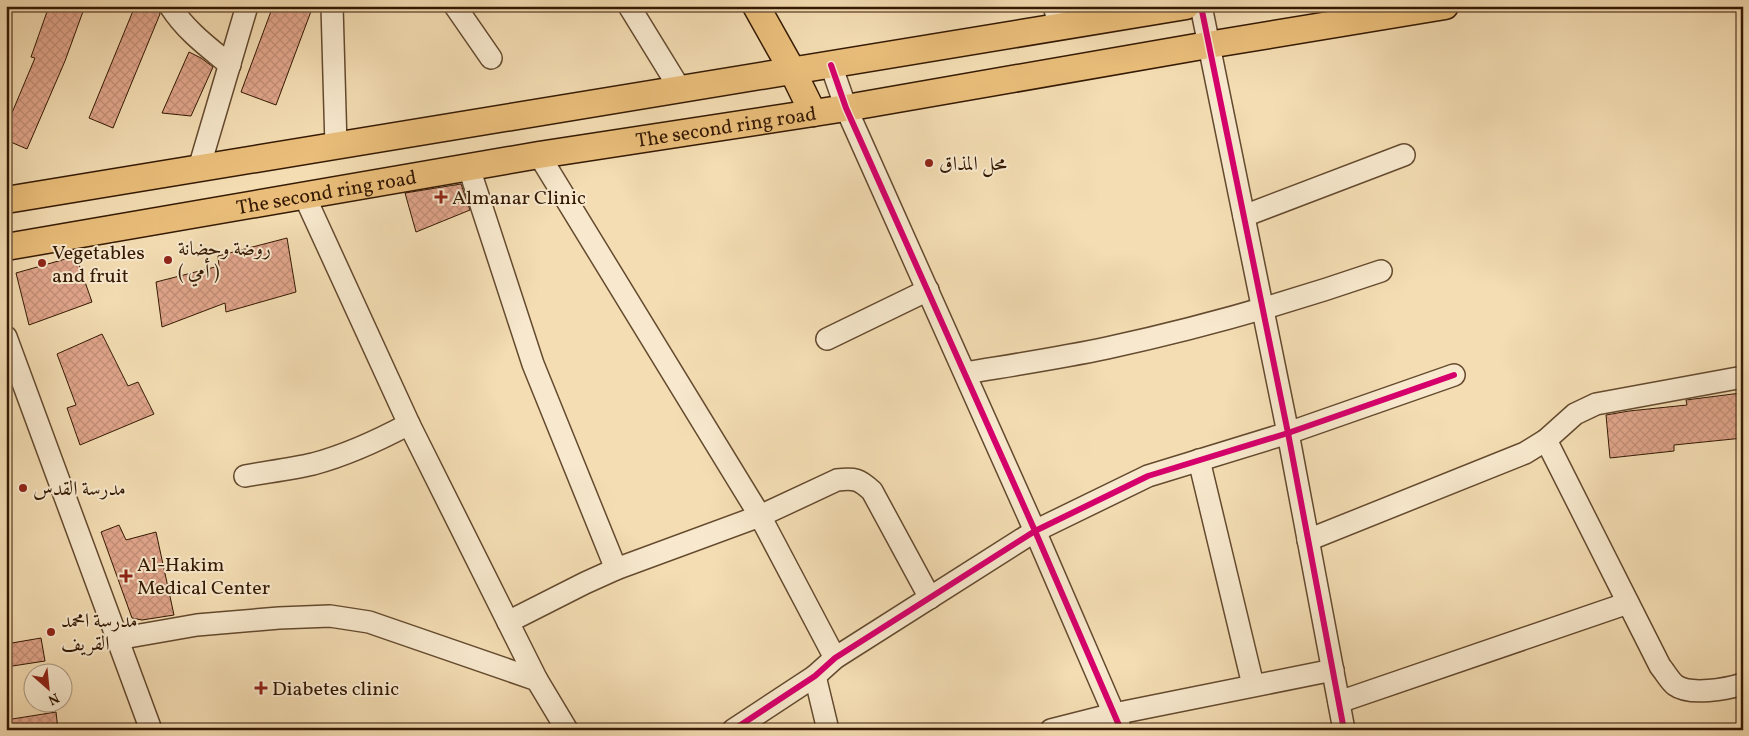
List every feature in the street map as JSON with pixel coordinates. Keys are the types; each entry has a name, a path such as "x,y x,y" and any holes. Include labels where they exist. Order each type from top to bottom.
{"main road":[{"path":"756,6 792,70 813,113"},
{"path":"6,200 831,64 1057,16 1186,6"},
{"name":"The second ring road","path":"6,247 304,194 538,155 846,108 1444,6"}],"street":[{"path":"170,6 199,40 230,65"},
{"path":"199,168 247,6"},
{"path":"332,6 336,146"},
{"path":"455,6 491,58"},
{"path":"629,6 680,89"},
{"path":"1201,6 1288,433 1344,730"},
{"path":"831,64 846,108 1035,531 1117,722"},
{"path":"538,155 760,516 835,658"},
{"path":"1244,216 1404,155"},
{"path":"469,168 533,364 616,569"},
{"path":"304,194 410,424 537,680 567,730"},
{"path":"965,373 1107,348 1263,309 1324,291 1381,271"},
{"path":"827,339 928,290"},
{"path":"6,337 151,730"},
{"path":"733,730 815,676 835,658 1035,531 1148,476 1288,433 1454,375"},
{"path":"1308,540 1525,454 1546,440 1575,414 1596,404 1743,377"},
{"path":"245,476 311,464 335,457 383,438 410,424"},
{"path":"1546,440 1660,666 1676,686 1689,690 1725,689 1743,684"},
{"path":"1199,460 1254,685"},
{"path":"508,622 616,569 760,516 837,480 850,478 861,481 872,491 930,598"},
{"path":"1339,702 1628,603"},
{"path":"117,639 197,625 330,616 369,622 537,680"},
{"path":"1051,730 1117,722 1254,685 1333,670"},
{"path":"815,676 828,730"}],"building":[{"path":"49,6 85,6 65,61 27,149 6,140 6,127 35,58 31,57"},
{"path":"135,6 153,6 158,8 160,14 113,128 89,118"},
{"path":"273,6 313,6 276,105 241,92"},
{"path":"189,52 213,67 191,116 162,113"},
{"name":"Almanar Clinic","path":"461,184 470,210 416,232 405,193"},
{"path":"287,238 296,292 226,312 225,303 162,327 156,282 219,266 218,256"},
{"path":"76,256 92,302 29,325 16,273"},
{"path":"102,334 128,386 138,382 154,414 80,445 67,408 76,405 57,354"},
{"path":"1741,393 1743,438 1674,445 1674,451 1610,458 1606,415 1687,405 1686,400"},
{"path":"119,525 126,540 156,532 174,615 142,620 132,618 101,532"},
{"path":"41,638 45,661 6,667 6,644"},
{"path":"44,714 56,714 58,730 6,730 6,720"}],"cycle path":[{"path":"1201,6 1288,433 1344,730"},
{"path":"831,65 846,108 1035,531 1121,730"},
{"path":"733,730 815,676 835,658 1035,531 1148,476 1288,433 1454,375"}],"place":[{"name":"محل المذاق","path":"929,163"},
{"name":"Almanar Clinic","path":"441,197"},
{"name":"روضة وحضانة ( أمي )","path":"168,260"},
{"name":"Vegetables and fruit","path":"42,263"},
{"name":"مدرسة القدس","path":"23,488"},
{"name":"Al-Hakim Medical Center","path":"126,576"},
{"name":"مدرسة امحمد القريف","path":"51,632"},
{"name":"Diabetes clinic","path":"261,688"}]}
